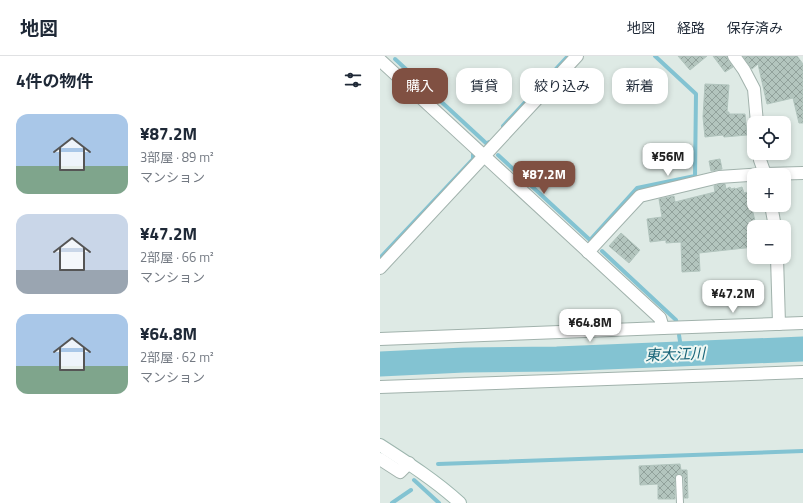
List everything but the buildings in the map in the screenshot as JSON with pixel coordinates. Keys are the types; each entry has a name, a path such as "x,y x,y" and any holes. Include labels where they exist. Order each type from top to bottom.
{"street":[{"path":"380,268 577,56"},
{"path":"734,56 744,70 754,89 756,116"},
{"path":"382,60 660,318 663,328"},
{"path":"791,174 803,173"},
{"path":"588,252 640,196 719,177 747,176"},
{"path":"777,264 779,324"},
{"path":"380,339 803,323"},
{"path":"380,387 803,372"},
{"path":"380,445 409,463 447,491 460,503"},
{"path":"380,459 400,472 409,463"}],"lane":[{"path":"679,478 680,503"}],"waterway":[{"path":"503,126 568,56"},
{"path":"590,240 637,188 695,176 696,94 655,56"},
{"path":"395,59 487,144 489,142"},
{"path":"380,258 473,159 473,153"},
{"path":"498,155 590,240"},
{"path":"602,251 676,320 677,324"},
{"path":"679,335 682,354"},
{"name":"東大江川","path":"380,364 464,360 557,359 803,349"},
{"path":"438,464 803,451"},
{"path":"414,480 439,503"},
{"path":"392,503 411,490"}]}
